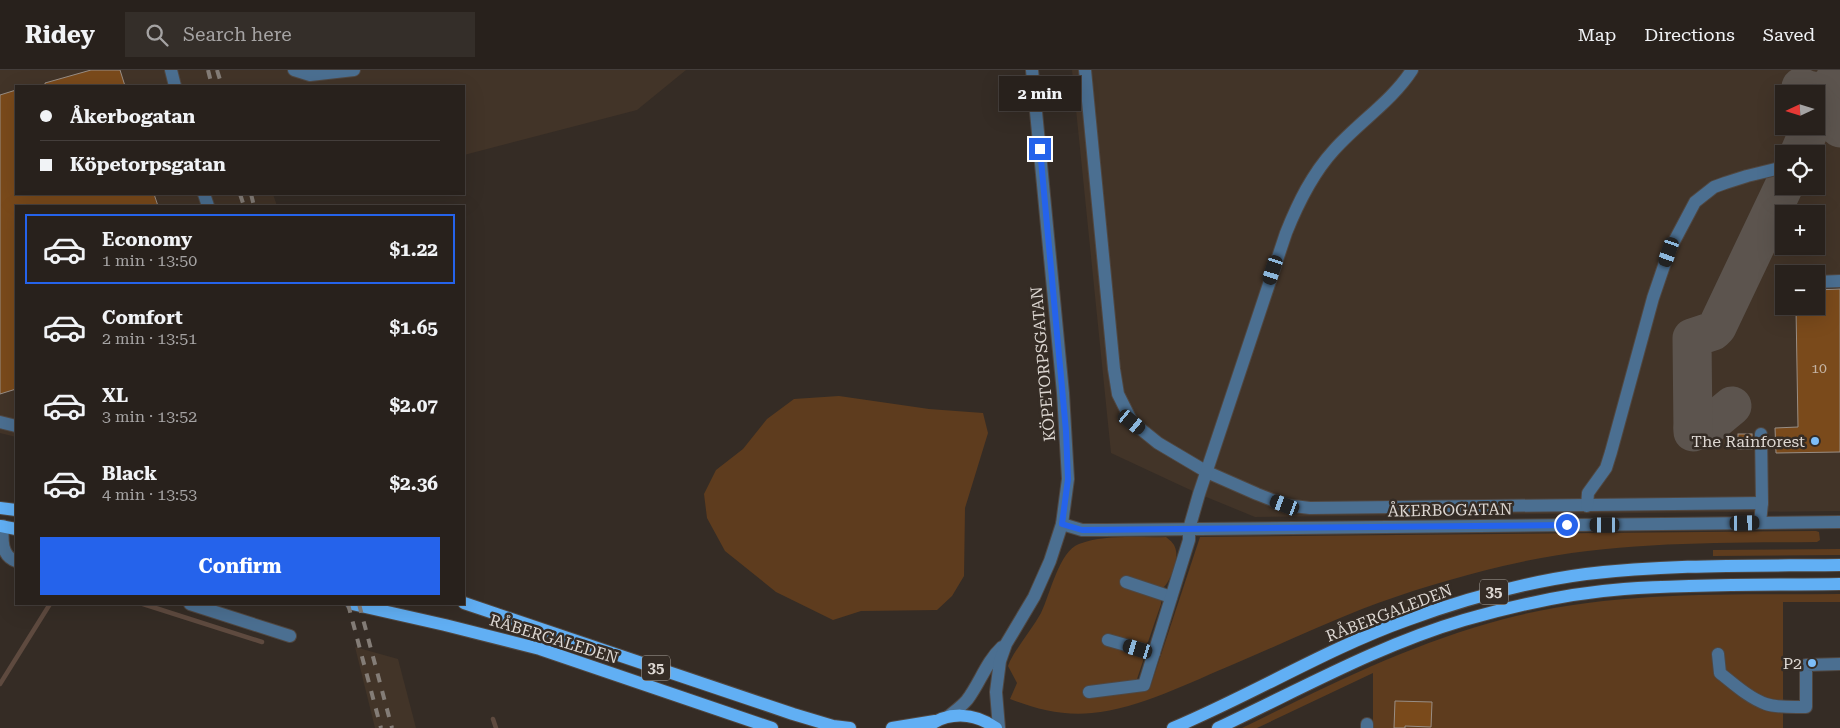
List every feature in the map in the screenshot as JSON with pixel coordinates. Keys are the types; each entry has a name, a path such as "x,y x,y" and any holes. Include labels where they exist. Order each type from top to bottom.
{"main road":[{"path":"0,508 15,510"},
{"path":"2,526 15,529"},
{"name":"RÅBERGALEDEN","path":"1173,728 1325,655 1406,620 1506,589 1585,574 1658,568 1840,565"},
{"name":"RÅBERGALEDEN","path":"1218,728 1369,656 1463,620 1510,608 1622,589 1726,585 1840,584"},
{"name":"RÅBERGALEDEN","path":"465,602 793,714 832,726 850,728"},
{"name":"RÅBERGALEDEN","path":"356,605 540,649 772,728"},
{"path":"892,728 963,715 976,718 997,728"},
{"path":"926,728 943,718"}],"street":[{"path":"171,70 175,85"},
{"path":"294,70 310,75 354,70"},
{"name":"KÖPETORPSGATAN","path":"997,728 996,678 1000,661 1006,644 1022,620 1042,581 1057,543 1062,524 1068,479 1066,431 1032,70"},
{"path":"1085,70 1118,394 1132,422 1158,443 1207,472 1285,505 1310,508 1762,503"},
{"path":"1089,692 1144,685 1189,540 1189,529 1286,233 1306,188 1333,151 1390,96 1412,70"},
{"path":"1587,506 1588,493 1606,468 1653,298 1669,252 1689,211 1695,202 1714,187 1775,169"},
{"path":"1825,282 1840,281"},
{"path":"0,422 15,426"},
{"path":"1760,523 1762,503 1762,434"},
{"name":"ÅKERBOGATAN","path":"1062,524 1082,530 1840,522"},
{"path":"2,526 4,548 12,559 15,560"},
{"path":"1126,582 1172,596"},
{"path":"193,605 290,636"},
{"path":"1108,640 1154,654"},
{"name":"KÖPETORPSGATAN","path":"943,718 966,701 995,653 1006,644"},
{"path":"1718,654 1720,674 1766,704 1783,707 1806,707 1806,665 1840,664"}],"shaded area":[{"path":"0,70 686,70 637,110 465,155 465,85 15,85 15,195 273,195 277,205 15,205 15,437 0,433"},
{"path":"1072,70 1840,70 1840,511 1255,517 1199,494 1111,453"},
{"path":"839,396 929,409 983,413 988,433 965,508 964,576 952,596 937,610 861,611 833,620 776,592 725,551 707,518 704,494 716,470 743,449 767,419 794,399"},
{"path":"1819,532 1820,540 1817,542 1698,543 1620,548 1542,558 1486,570 1432,585 1362,609 1164,694 1110,710 1081,714 1060,713 1040,709 1010,699 1017,683 1008,666 1010,661 1041,613 1056,574 1066,555 1072,548 1089,541 1122,537 1166,537 1175,549 1175,565 1168,582 1162,589 1161,604 1148,642 1144,645 1143,661 1133,691 1150,688 1200,537"},
{"path":"1840,549 1840,555 1713,556 1713,550"},
{"path":"1840,594 1840,602 1783,602 1783,728 1373,728 1373,673 1257,728 1242,728 1338,681 1403,653 1436,640 1504,619 1587,603 1629,599 1713,595"},
{"path":"355,647 398,659 416,728 375,728"}],"building":[{"path":"91,70 120,70 125,85 45,85 45,83"},
{"path":"15,90 15,195 154,195 158,205 15,205 15,389 0,394 0,95"},
{"path":"1840,289 1840,452 1776,453 1775,428 1798,427 1796,315 1825,315 1825,290"},
{"path":"1738,434 1752,434 1752,449 1738,449"},
{"path":"1395,701 1432,702 1431,727 1405,726 1405,728 1394,728"}],"waterway":[{"path":"0,684 49,605"},
{"path":"146,605 262,642"},
{"path":"493,719 496,728"}],"taxiway":[{"path":"1825,89 1833,83 1838,70"},
{"path":"1825,112 1840,128"},
{"path":"1803,145 1807,135"},
{"path":"1693,432 1692,338 1713,331 1717,327 1780,195"},
{"path":"1693,428 1703,430 1732,406"}],"railway":[{"path":"208,70 212,85"},
{"path":"217,70 222,85"},
{"path":"240,195 244,205"},
{"path":"251,195 254,205"},
{"path":"348,605 381,728"},
{"path":"359,605 392,728"}],"place":[{"name":"The Rainforest","path":"1815,441"},
{"name":"P2","path":"1812,663"}],"route":[{"path":"1040,149 1068,456 1067,492 1062,524 1082,530 1567,525"}]}
